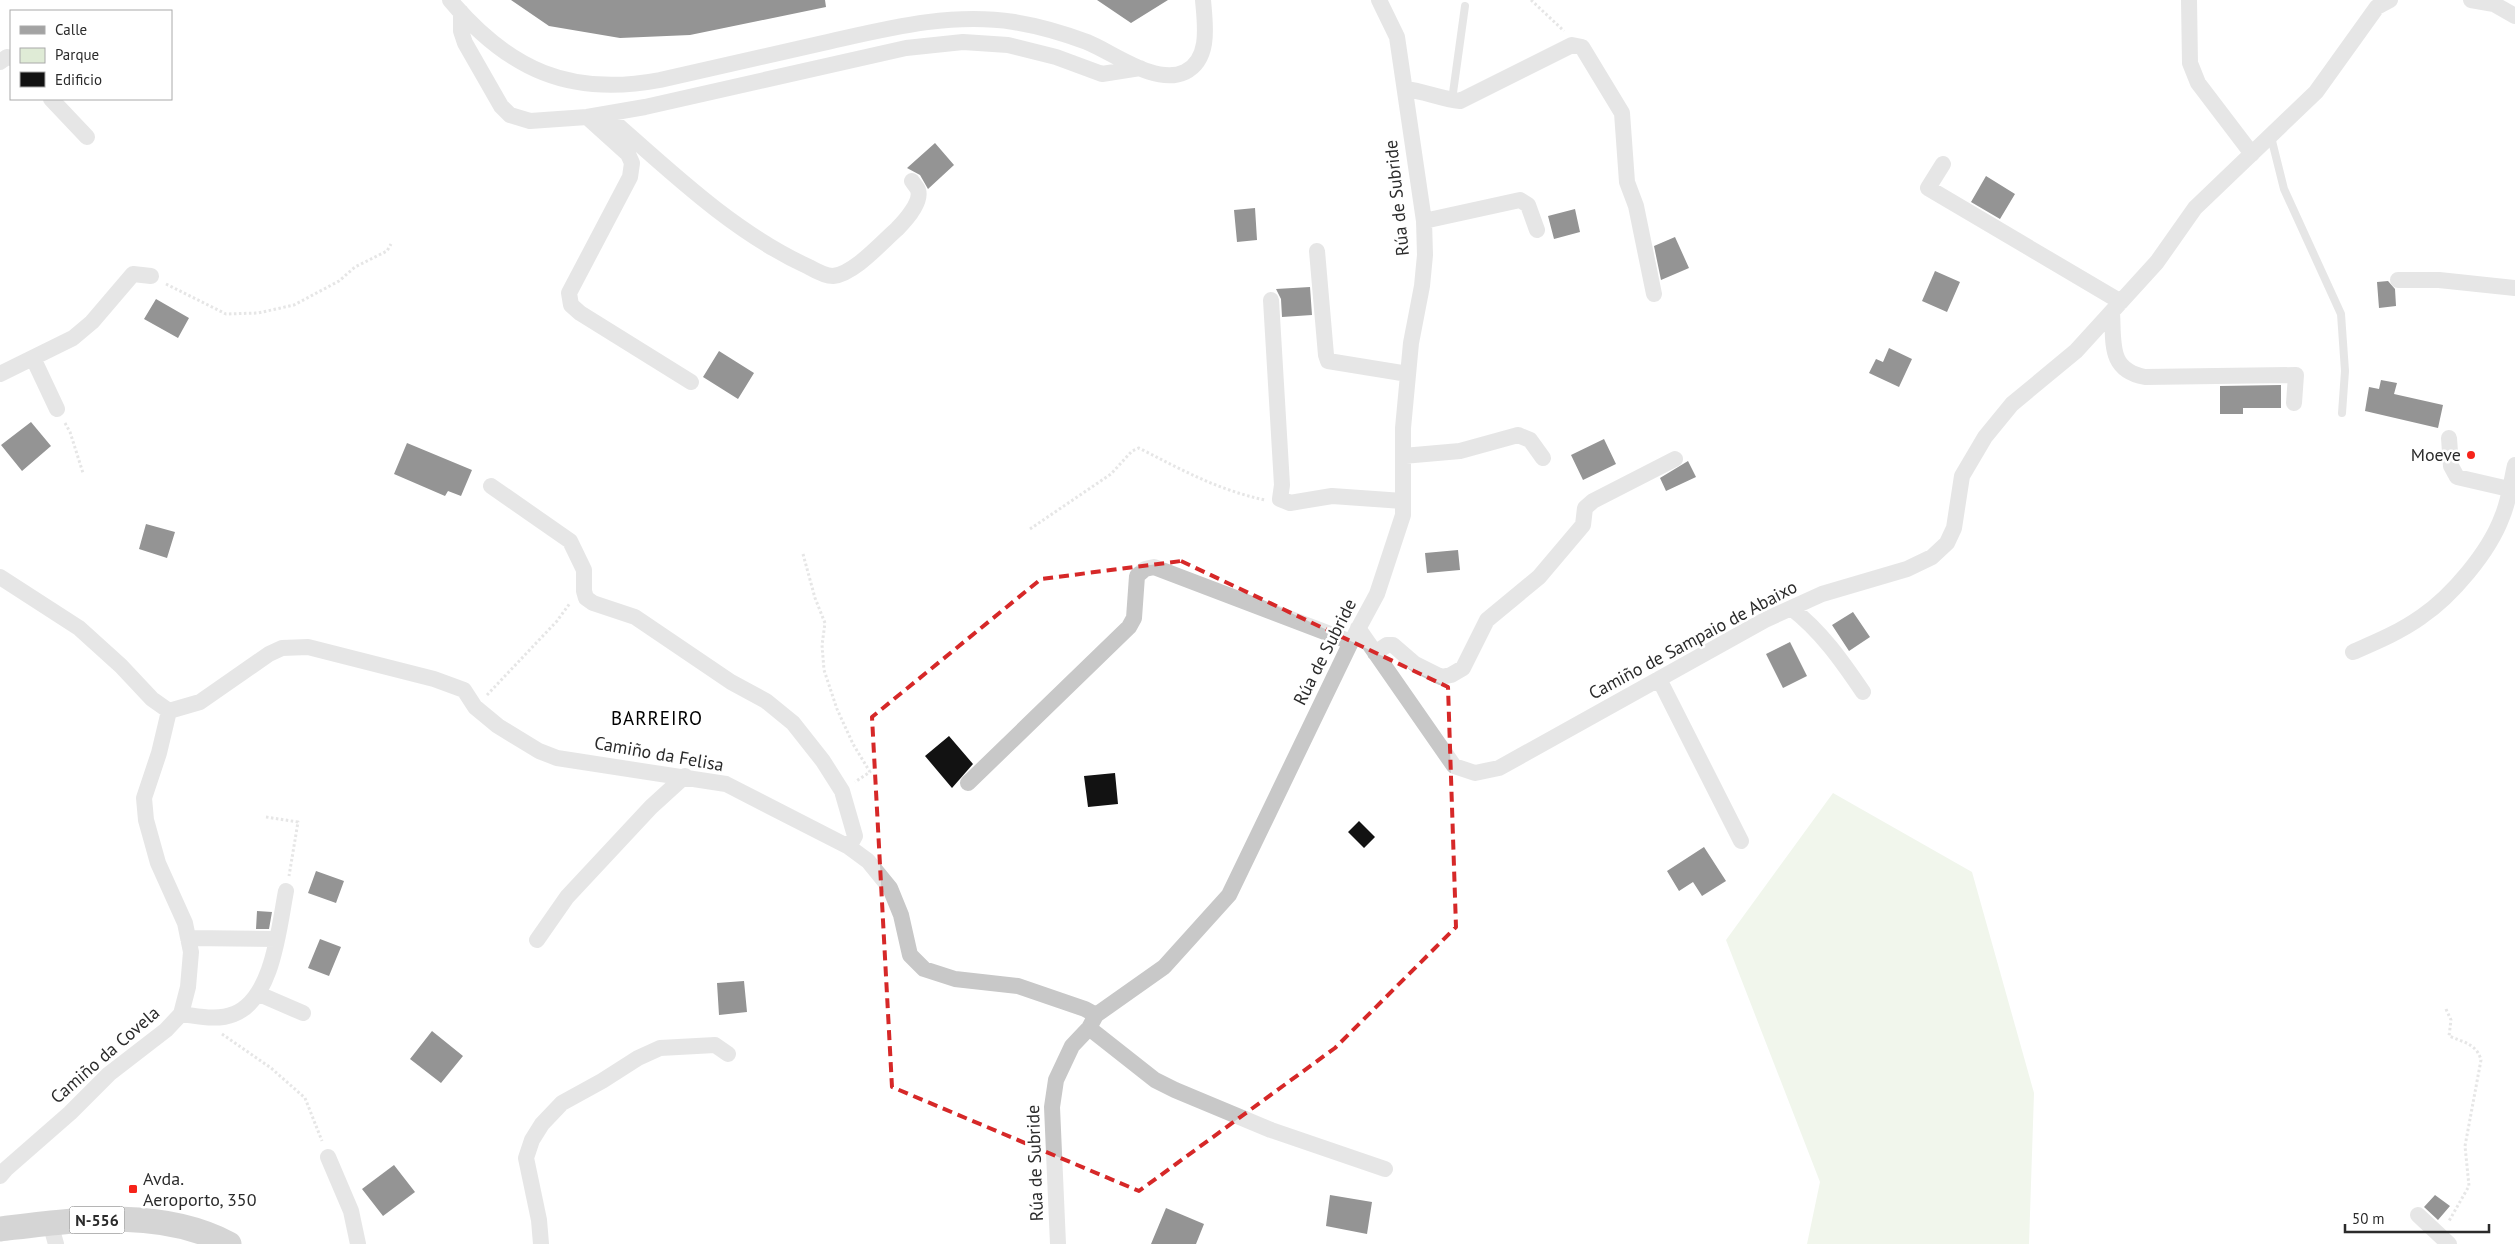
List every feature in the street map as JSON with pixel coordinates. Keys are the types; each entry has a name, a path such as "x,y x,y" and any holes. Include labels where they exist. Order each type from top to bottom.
{"main road":[{"name":"N-556","path":"0,1229 53,1234 83,1220 143,1220 182,1226 230,1244"}],"street":[{"path":"456,6 493,42 516,60 538,71 560,80 603,86 623,86 660,80 898,26 942,20 982,19 1041,26 1087,42 1140,68 1165,76 1185,72 1198,62 1204,46 1206,30 1203,0"},
{"name":"Rúa de Subride","path":"1058,1244 1052,1107 1056,1080 1072,1046 1092,1022 1164,966 1230,895 1355,635 1377,594 1403,515 1403,456 1408,374 1411,343 1424,271 1424,220 1397,37 1379,0"},
{"path":"2189,0 2190,63 2202,90 2252,154"},
{"path":"2471,0 2494,4 2515,16"},
{"name":"Camiño de Sampaio de Abaixo","path":"1355,635 1375,653 1454,766 1475,774 1499,768 1791,608 1822,594 1906,568 1932,556 1947,543 1954,528 1962,476 1985,437 2012,404 2076,352 2157,262 2195,208 2316,92 2379,2"},
{"path":"456,6 465,43 500,106 510,115 530,121 605,114 654,105 906,48 963,42 1008,45 1056,57 1102,74 1140,68"},
{"path":"1405,90 1422,91 1460,101 1572,45 1582,48 1622,113 1628,182 1636,206 1654,294"},
{"path":"52,100 87,137"},
{"path":"605,114 690,187 748,232 792,259 827,275 844,274 905,221 918,199 918,191 912,181"},
{"path":"587,116 628,154 632,163 630,177 569,293 571,305 580,313 691,382"},
{"path":"1943,164 1928,188 2116,307 2114,349 2119,366 2130,374 2145,377 2296,375 2294,403"},
{"path":"1424,220 1520,200 1528,205 1537,230"},
{"path":"1317,251 1328,361 1408,374"},
{"path":"0,374 73,338 92,322 133,274 151,276"},
{"path":"2398,280 2439,280 2515,288"},
{"path":"1271,300 1282,485 1280,499 1290,503 1332,496 1403,500"},
{"path":"33,358 57,409"},
{"path":"1403,456 1460,451 1518,435 1530,440 1543,458"},
{"path":"2450,438 2451,466 2456,477 2509,489"},
{"path":"1375,653 1387,645 1393,645 1415,664 1441,677 1451,675 1463,668 1486,620 1539,577 1583,525 1585,508 1592,501 1675,459"},
{"path":"2353,652 2404,628 2423,616 2450,591 2485,550 2496,532 2503,515 2515,465"},
{"path":"491,486 570,541 584,570 586,598 593,603 635,617 793,723 824,761 842,791 855,836 849,847"},
{"path":"968,784 1129,627 1134,618 1137,576 1145,569 1154,567 1355,635"},
{"path":"0,577 79,628 121,666 152,699 169,711"},
{"path":"1791,608 1806,620 1840,658 1863,692"},
{"name":"Camiño da Felisa","path":"169,711 200,702 269,654 282,648 308,647 434,679 464,690 475,707 498,726 539,750 557,758 686,776 726,784 849,847 868,861 890,888 901,915 910,955 924,969 970,982 1018,986 1085,1009 1092,1022 1155,1080 1271,1130 1385,1170"},
{"path":"1659,680 1741,841"},
{"name":"Camiño da Covela","path":"0,1176 70,1112 108,1074 166,1030 181,1014 188,987 191,952 185,923 158,863 146,820 144,798 159,753 169,711"},
{"path":"537,940 567,897 651,807 686,776"},
{"path":"181,1014 213,1018 233,1015 249,1006 259,994 276,939 286,891"},
{"path":"188,938 276,939"},
{"path":"259,994 303,1013"},
{"path":"541,1244 539,1220 526,1158 532,1140 562,1103 638,1058 660,1048 715,1045 728,1054"},
{"path":"328,1157 351,1211 358,1244"},
{"path":"2418,1215 2444,1240"}],"lane":[{"path":"1452,100 1465,6"},
{"path":"2271,137 2284,189 2341,314 2345,371 2342,413"}],"path":[{"path":"1531,0 1578,46"},
{"path":"151,276 226,314 258,313 301,301 338,281 355,267 388,252 391,244"},
{"path":"57,409 70,432 83,473"},
{"path":"1030,529 1111,474 1132,451 1140,448 1209,484 1234,494 1270,501 1280,499"},
{"path":"803,554 815,598 825,622 822,645 824,670 837,709 870,772 842,791"},
{"path":"475,707 557,621 572,601 584,591"},
{"path":"266,817 298,822 286,891"},
{"path":"2444,1240 2469,1186 2466,1146 2468,1120 2481,1060 2477,1049 2472,1045 2449,1036 2451,1020 2446,1009"},
{"path":"201,1016 232,1044 271,1068 305,1098 328,1157"}],"highlighted area":[{"path":"1181,561 1448,687 1456,927 1335,1048 1139,1191 892,1087 872,717 1041,579"}],"green space":[{"path":"1833,793 1972,872 2034,1093 2029,1244 1807,1244 1820,1182 1726,940"}],"building":[{"path":"511,0 825,0 826,7 690,35 620,38 549,26"},
{"path":"1097,0 1168,0 1131,23"},
{"path":"935,143 954,165 928,189 920,175 907,168"},
{"path":"1986,176 2015,194 2000,219 1971,202"},
{"path":"1255,208 1257,240 1237,242 1234,210"},
{"path":"1575,209 1580,232 1554,239 1548,216"},
{"path":"1675,237 1689,268 1661,280 1654,246"},
{"path":"1935,271 1960,282 1947,312 1922,301"},
{"path":"2388,281 2395,289 2396,306 2379,308 2377,282"},
{"path":"1310,287 1312,315 1282,317 1281,299 1276,289"},
{"path":"156,299 189,318 178,338 144,319"},
{"path":"1889,348 1912,359 1899,387 1869,373 1876,359 1883,362"},
{"path":"719,351 754,373 738,399 703,377"},
{"path":"2381,380 2397,383 2394,394 2443,405 2438,428 2365,411 2369,387 2379,389"},
{"path":"2281,385 2281,408 2243,408 2243,414 2220,414 2220,386"},
{"path":"31,422 51,446 22,471 1,445"},
{"path":"1604,439 1616,464 1583,480 1571,455"},
{"path":"407,443 472,470 461,496 448,491 445,496 394,474"},
{"path":"1688,461 1696,477 1666,491 1660,478"},
{"path":"146,524 175,532 167,558 139,549"},
{"path":"1458,550 1460,570 1427,573 1425,553"},
{"path":"1853,612 1870,637 1849,651 1832,625"},
{"path":"1790,642 1807,676 1783,688 1766,654"},
{"path":"949,736 973,764 952,788 925,756"},
{"path":"1115,773 1118,804 1088,807 1084,776"},
{"path":"1359,821 1375,837 1364,848 1348,832"},
{"path":"1704,847 1726,881 1702,896 1693,882 1679,891 1667,871"},
{"path":"316,871 344,881 336,903 308,893"},
{"path":"257,911 272,912 269,929 256,929"},
{"path":"320,939 341,947 329,976 308,968"},
{"path":"744,981 747,1012 719,1015 717,983"},
{"path":"432,1031 463,1056 441,1083 410,1059"},
{"path":"394,1165 415,1192 383,1216 362,1189"},
{"path":"1330,1195 1372,1202 1367,1234 1326,1226"},
{"path":"2435,1195 2450,1206 2438,1220 2424,1207"},
{"path":"1166,1208 1204,1224 1196,1244 1151,1244"}],"place":[{"name":"Moeve","path":"2471,455"},
{"name":"Avda. Aeroporto, 350","path":"133,1189"}],"district":[{"name":"BARREIRO","path":"657,718"}]}
